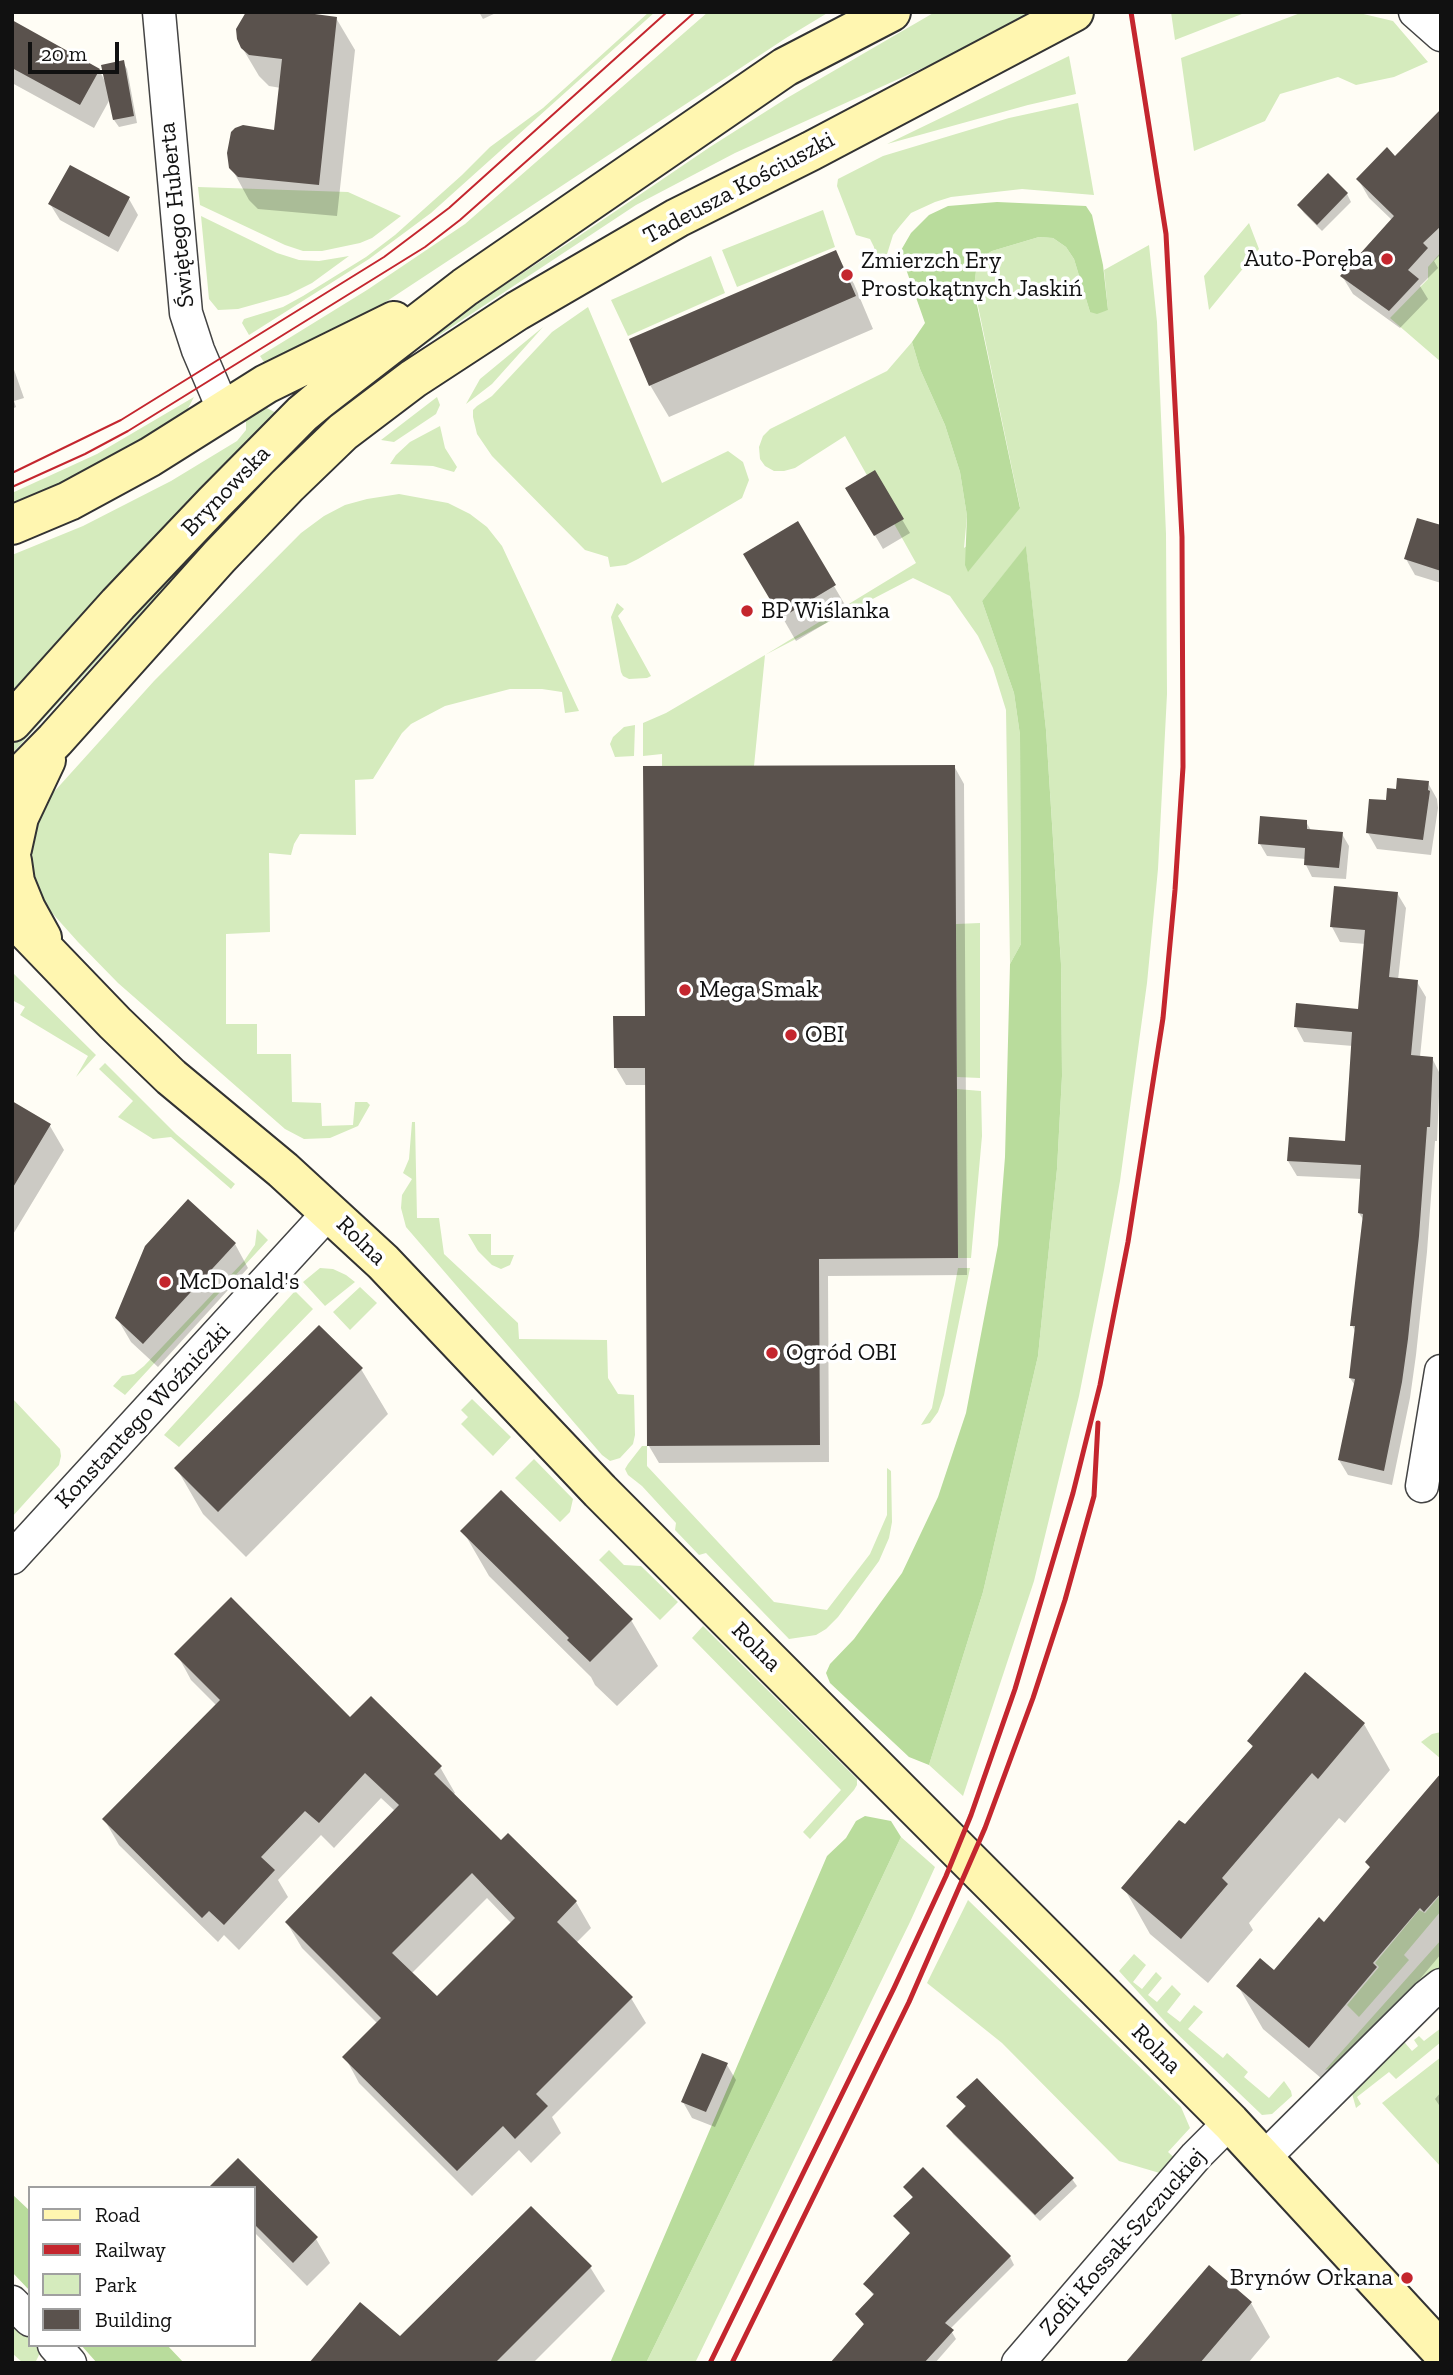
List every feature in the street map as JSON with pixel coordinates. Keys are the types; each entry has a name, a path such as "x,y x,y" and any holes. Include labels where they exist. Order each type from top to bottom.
{"main road":[{"path":"12,525 69,501 150,457 266,384 465,287 785,67 891,12"},
{"name":"Tadeusza Kościuszki","path":"413,379 517,311 677,218 811,151 1074,12"},
{"name":"Brynowska","path":"12,722 135,585 302,414 465,287"},
{"name":"Brynowska","path":"12,784 287,486 343,432 413,379"},
{"path":"12,849 19,817 55,740"},
{"path":"12,861 15,882 26,909 55,961"},
{"name":"Rolna","path":"12,916 172,1077 330,1211 383,1262 600,1491 1230,2122 1441,2351"},
{"name":"Rolna","path":"12,935 55,961"}],"street":[{"name":"Świętego Huberta","path":"159,12 186,313 223,411"},
{"path":"1415,12 1441,35"},
{"name":"Konstantego Woźniczki","path":"12,1558 330,1211"},
{"path":"1422,1486 1441,1371"},
{"path":"1264,2159 1441,1985"},
{"name":"Zofii Kossak-Szczuckiej","path":"1018,2363 1196,2156 1230,2122"},
{"path":"12,2302 28,2318"},
{"path":"56,2347 70,2363"}],"green space":[{"path":"649,12 655,12 431,213 369,259 249,335 242,323 244,319 283,307 366,257 395,235 490,147 543,108"},
{"path":"708,12 829,12 381,305 352,323 266,365 260,356 367,290 465,224"},
{"path":"935,12 1031,12 934,63 735,153 636,205 382,373 390,360 710,147 787,98"},
{"path":"1171,12 1247,12 1175,40"},
{"path":"1303,12 1355,12 1393,21 1428,62 1394,77 1356,85 1338,77 1280,94 1265,121 1194,151 1181,58"},
{"path":"1069,56 1076,94 887,144"},
{"path":"1078,103 1094,195 1022,189 951,197 935,202 911,213 893,235 883,267 876,269 874,247 870,239 856,235 837,186 838,179 883,156 1009,118"},
{"path":"198,187 348,192 401,216 372,238 360,243 322,251 303,251 200,205"},
{"path":"997,202 1086,206 1092,215 1103,265 1108,310 1097,314 1090,312 1074,259 1066,247 1053,238 1039,237 992,251 982,257 976,271 974,287 1020,508 968,572 965,565 967,516 960,472 945,425 920,369 912,342 925,323 900,252 911,233 929,215 948,206"},
{"path":"823,210 835,247 737,287 722,250"},
{"path":"201,216 277,253 299,260 319,261 349,256 312,283 288,295 238,309 218,310 209,299"},
{"path":"1249,223 1259,249 1209,310 1204,276"},
{"path":"1039,237 1053,238 1066,247 1074,259 1090,312 1108,310 1104,270 1149,245 1157,322 1166,534 1167,694 1158,869 1147,983 1120,1181 1079,1396 1034,1581 963,1796 929,1765 983,1592 1038,1356 1057,1169 1062,1076 1061,963 1046,730 1026,547 982,601 1014,693 1020,735 1021,944 1010,964 1006,710 993,668 978,636 950,596 913,578 765,655 916,563 845,436 795,468 774,471 760,459 759,447 763,436 770,429 887,371 912,342 920,369 945,425 960,472 967,516 964,548 1020,507 974,287 976,271 982,257 992,251"},
{"path":"1441,252 1441,362 1390,318 1428,279 1428,267"},
{"path":"711,256 725,293 628,336 611,300"},
{"path":"588,307 662,483 728,451 743,462 749,480 742,498 638,559 626,565 610,567 608,557 585,550 492,456 477,434 473,417 473,410 492,396 552,332"},
{"path":"543,327 492,384 466,404 480,379"},
{"path":"194,397 184,416 51,490 12,505 12,493 97,454"},
{"path":"437,397 440,405 436,414 394,442 381,440"},
{"path":"265,407 282,416 12,706 12,555 83,526 171,481 237,441 246,430 246,417"},
{"path":"307,424 316,428 243,501 12,754 12,742 252,479"},
{"path":"440,426 445,448 457,467 454,472 433,466 390,464 410,442"},
{"path":"399,494 448,503 470,514 487,527 502,546 579,711 565,713 562,692 542,689 510,689 445,706 411,724 402,733 373,779 355,780 356,835 300,834 291,855 269,853 270,932 226,934 226,1024 257,1024 257,1054 291,1054 292,1102 321,1103 322,1126 353,1125 355,1102 367,1102 370,1105 358,1126 330,1138 304,1139 285,1129 118,983 78,942 44,904 36,890 31,863 32,842 38,819 52,794 154,681 301,533 345,505"},
{"path":"1026,546 1046,730 1061,964 1062,1076 1057,1169 1038,1356 983,1592 929,1765 909,1757 830,1683 826,1673 830,1664 854,1639 902,1573 938,1497 966,1413 998,1245 1005,1157 1010,964 1021,944 1020,735 1014,693 982,601"},
{"path":"617,603 624,609 618,616 651,676 647,678 629,679 621,672 611,617"},
{"path":"765,655 754,766 662,766 662,754 643,756 643,723 666,713"},
{"path":"635,725 634,756 615,757 610,744 613,737 624,727"},
{"path":"980,923 980,1078 957,1077 956,924"},
{"path":"12,972 96,1055 76,1077 88,1056 20,1015 25,1007 12,1000"},
{"path":"105,1063 176,1134 235,1184 231,1189 171,1137 153,1139 118,1117 133,1101 99,1069"},
{"path":"957,1089 981,1091 982,1136 971,1258 958,1258"},
{"path":"412,1122 415,1122 417,1218 439,1218 444,1254 518,1323 519,1339 607,1340 608,1378 618,1394 634,1395 633,1444 620,1458 610,1461 602,1455 406,1227 401,1208 402,1195 412,1179 403,1173 409,1159"},
{"path":"257,1229 268,1240 125,1395 113,1386 122,1376 134,1374 144,1366 244,1261 255,1245"},
{"path":"468,1234 491,1234 491,1255 514,1255 510,1265 501,1269 492,1265 478,1251"},
{"path":"320,1268 333,1269 355,1282 325,1306 303,1282"},
{"path":"958,1268 970,1268 944,1395 938,1412 930,1423 921,1425 932,1408"},
{"path":"360,1287 377,1303 350,1330 333,1312"},
{"path":"295,1291 313,1309 179,1447 164,1435"},
{"path":"12,1398 60,1449 61,1456 59,1465 12,1517"},
{"path":"472,1399 511,1437 493,1456 461,1424 468,1417 461,1410"},
{"path":"642,1446 647,1446 647,1466 774,1602 827,1610 870,1554 887,1515 887,1468 891,1471 892,1522 889,1538 879,1561 838,1617 816,1635 789,1639 706,1553 699,1555 675,1530 676,1523 642,1486 628,1475 625,1469"},
{"path":"534,1459 573,1499 570,1512 560,1522 515,1478"},
{"path":"609,1550 624,1565 641,1566 678,1602 660,1620 599,1560"},
{"path":"703,1626 857,1779 854,1790 810,1839 803,1832 841,1790 692,1638"},
{"path":"1441,1732 1441,1759 1421,1742 1432,1734"},
{"path":"865,1816 891,1821 901,1837 646,2363 610,2363 827,1856 846,1838 856,1821"},
{"path":"901,1837 935,1867 910,1922 695,2363 646,2363 831,1986"},
{"path":"1441,1894 1441,1911 1404,1955 1409,1960 1359,2017 1347,2005 1379,1967 1375,1963 1419,1910 1425,1913"},
{"path":"968,1900 1181,2107 1190,2128 1168,2152 1177,2160 1163,2174 1119,2161 1002,2043 927,1983"},
{"path":"1441,1940 1441,1966 1335,2067 1325,2070"},
{"path":"1134,1954 1146,1965 1133,1982 1142,1989 1156,1972 1162,1978 1148,1995 1157,2002 1172,1985 1181,1994 1167,2012 1180,2022 1194,2005 1203,2012 1188,2029 1223,2058 1227,2053 1248,2072 1244,2077 1269,2098 1284,2081 1292,2096 1272,2114 1262,2115 1169,2026 1119,1971"},
{"path":"1441,2028 1441,2042 1396,2079 1389,2072 1357,2097 1361,2104 1356,2108 1351,2090 1400,2037 1412,2051 1418,2046 1414,2040 1419,2036 1424,2041"},
{"path":"1441,2057 1441,2167 1382,2103"},
{"path":"12,2194 28,2209 28,2289 12,2272"},
{"path":"12,2321 28,2337 28,2347 37,2347 40,2353 35,2363 23,2363 12,2353"},
{"path":"83,2347 169,2347 184,2363 97,2363"}],"building":[{"path":"246,12 300,12 337,17 319,185 238,177 229,168 227,153 231,132 235,128 243,125 274,130 282,59 249,55 241,48 236,29"},
{"path":"12,20 100,69 80,105 12,68"},
{"path":"124,60 134,116 113,120 101,65"},
{"path":"1441,109 1441,226 1423,243 1428,248 1408,270 1419,279 1389,311 1340,276 1394,216 1356,179 1387,147 1395,156"},
{"path":"70,165 130,197 109,237 48,204"},
{"path":"1328,173 1348,193 1317,225 1297,205"},
{"path":"836,250 856,296 649,386 629,339"},
{"path":"875,470 904,519 874,536 845,488"},
{"path":"1417,518 1441,525 1441,571 1404,559"},
{"path":"798,521 836,585 781,618 743,554"},
{"path":"955,765 958,1258 819,1259 820,1445 647,1446 645,1068 614,1068 613,1016 645,1016 643,766"},
{"path":"1397,778 1429,781 1423,840 1366,833 1369,799 1386,800 1387,788 1396,789"},
{"path":"1260,816 1307,820 1307,829 1343,832 1339,868 1304,865 1305,848 1258,844"},
{"path":"1334,886 1398,892 1389,977 1418,980 1411,1055 1433,1057 1430,1127 1427,1127 1408,1339 1384,1471 1338,1460 1355,1379 1349,1378 1355,1326 1350,1326 1363,1214 1358,1213 1361,1165 1287,1161 1289,1137 1345,1141 1352,1032 1294,1027 1296,1003 1358,1009 1365,930 1330,927"},
{"path":"12,1101 51,1124 12,1189"},
{"name":"McDonald's","path":"188,1199 236,1243 143,1344 115,1318 145,1246"},
{"path":"319,1325 363,1368 218,1512 174,1468"},
{"path":"501,1490 633,1619 590,1662 460,1531"},
{"path":"231,1597 350,1717 371,1696 442,1766 434,1774 501,1840 508,1833 577,1901 557,1922 633,1997 536,2094 548,2106 515,2139 503,2126 457,2171 342,2057 381,2018 285,1922 399,1805 365,1773 319,1823 305,1811 261,1857 275,1870 224,1925 209,1911 202,1918 102,1819 220,1700 174,1654","holes":["472,1873 515,1918 437,1996 392,1953"]},
{"path":"1305,1672 1365,1723 1318,1779 1312,1773 1222,1878 1228,1884 1181,1939 1121,1888 1179,1820 1185,1824 1253,1746 1247,1741"},
{"path":"1441,1773 1441,1893 1424,1912 1420,1908 1373,1963 1377,1967 1309,2048 1236,1986 1260,1958 1274,1970 1319,1917 1324,1922 1370,1867 1365,1862"},
{"path":"702,2053 728,2063 706,2112 681,2102"},
{"path":"977,2078 1074,2178 1035,2215 946,2126 966,2106 956,2097"},
{"path":"238,2158 318,2237 293,2263 256,2226 256,2186 210,2186"},
{"path":"923,2167 1011,2256 945,2323 954,2330 924,2363 830,2363 864,2324 855,2314 874,2294 863,2284 910,2233 893,2216 913,2197 903,2187"},
{"path":"531,2206 592,2266 495,2363 309,2363 360,2302 400,2336"},
{"path":"1209,2265 1252,2302 1200,2363 1125,2363"}],"tram line":[{"path":"12,473 121,420 384,257 449,208 667,12"},
{"path":"12,487 128,431 425,247 460,220 695,12"}],"railway":[{"path":"710,2363 894,1988 971,1815 1015,1689 1073,1493 1100,1385 1128,1242 1163,1018 1183,767 1182,537 1166,234 1131,12"},
{"path":"732,2363 909,2002 985,1828 1033,1698 1065,1600 1094,1496 1098,1423"}],"place":[{"name":"Auto-Poręba","path":"1387,259"},
{"name":"Zmierzch Ery Prostokątnych Jaskiń","path":"847,275"},
{"name":"BP Wiślanka","path":"747,611"},
{"name":"Mega Smak","path":"685,990"},
{"name":"OBI","path":"791,1035"},
{"name":"McDonald's","path":"165,1282"},
{"name":"Ogród OBI","path":"772,1353"},
{"name":"Brynów Orkana","path":"1407,2278"}]}
